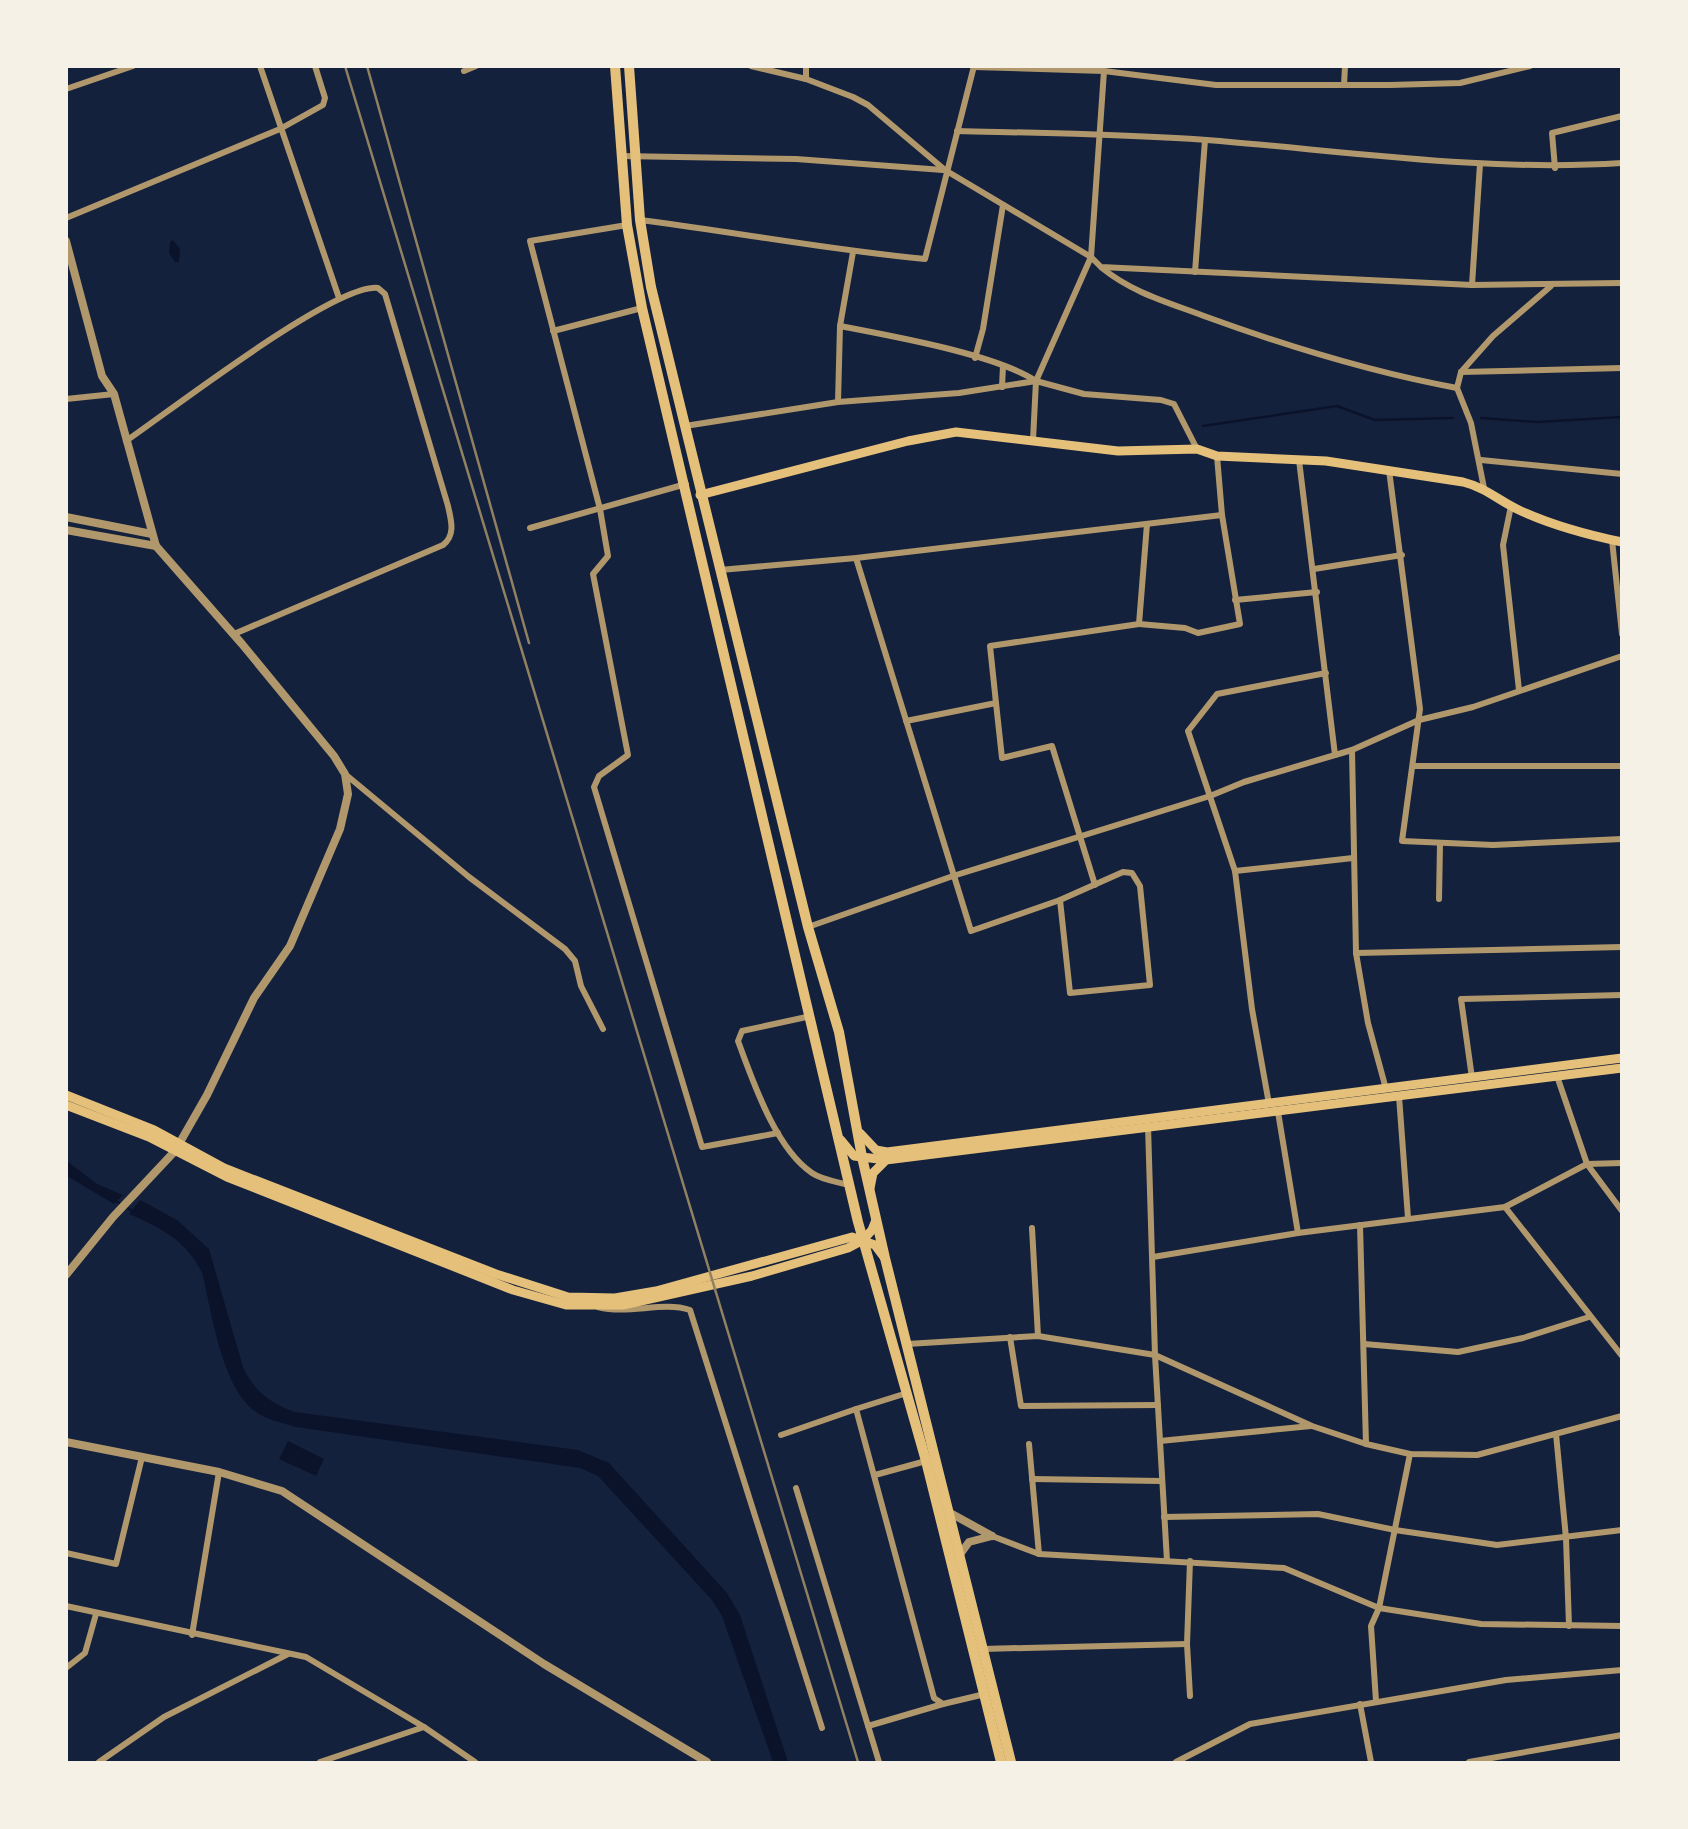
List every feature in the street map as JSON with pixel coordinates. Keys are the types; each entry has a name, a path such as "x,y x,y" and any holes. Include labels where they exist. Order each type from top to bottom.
{"main road":[{"path":"615,66 627,225 642,308 687,484 841,1140 858,1222 858,1239 868,1256 926,1461 1002,1762"},
{"path":"629,66 640,220 651,287 808,927 839,1032 862,1157 885,1258 961,1553 1011,1762"},
{"path":"700,495 951,432 1118,450 1197,449 1216,456 1299,460 1389,470 1484,488 1511,506 1536,517 1617,541"},
{"path":"802,982 814,995 824,990 824,984"},
{"path":"815,1033 826,1022 833,1023 839,1032"},
{"path":"841,1140 850,1153 886,1160 1272,1110 1472,1078 1622,1058"},
{"path":"1387,1093 1399,1096 1622,1068"},
{"path":"66,1095 154,1130 177,1148 227,1177 513,1290 566,1305 596,1307 658,1295 848,1248 858,1249 868,1256"},
{"path":"66,1105 537,1289 568,1297 594,1299 658,1295"},
{"path":"856,1123 868,1144 887,1152 1147,1125"},
{"path":"870,1193 873,1173 886,1160"},
{"path":"848,1248 872,1230 876,1217"},
{"path":"750,1271 858,1239 875,1245 885,1258"}],"street":[{"path":"66,89 133,66"},
{"path":"260,66 340,298"},
{"path":"66,218 280,129 324,104 314,66"},
{"path":"464,71 476,66"},
{"path":"751,66 806,79 868,105 945,170 1090,257 1139,293 1262,337 1395,377 1457,388"},
{"path":"806,66 806,79"},
{"path":"1344,85 1345,66"},
{"path":"640,220 762,235 853,252 925,258 945,170 974,67 1104,71 1216,85 1344,85 1460,83 1530,66"},
{"path":"1033,440 1036,381 1090,257 1104,71"},
{"path":"1555,168 1552,133 1622,116"},
{"path":"957,131 1205,140 1555,168 1622,163"},
{"path":"1195,272 1205,140"},
{"path":"621,156 796,159 945,170"},
{"path":"1472,285 1480,164"},
{"path":"975,358 983,329 1003,205"},
{"path":"627,225 530,241 600,509 608,556 593,574 628,755 595,780 594,787 702,1147 778,1133"},
{"path":"66,240 102,376 114,394 156,546 234,634 345,774 469,877 565,949 575,961 581,986 603,1029"},
{"path":"838,402 840,326 853,252"},
{"path":"1101,267 1472,285 1622,283"},
{"path":"1484,488 1480,460 1457,388 1461,372 1509,321 1553,285"},
{"path":"126,441 313,311 371,287 378,288 385,294 448,506 452,527 450,537 443,545 234,634"},
{"path":"553,331 642,308"},
{"path":"840,326 975,358 1023,372 1036,381 1084,394 1161,400 1174,404 1197,449"},
{"path":"1002,387 1003,366"},
{"path":"1461,372 1622,368"},
{"path":"683,426 838,402 1002,387 1036,381"},
{"path":"66,399 114,394"},
{"path":"1095,885 1052,746 1002,758 990,646 1139,624 1185,628 1198,633 1240,624 1222,515 1216,456"},
{"path":"1299,460 1335,755"},
{"path":"1480,460 1622,474"},
{"path":"1389,470 1402,555 1419,720 1402,841 1493,845 1622,839"},
{"path":"530,528 687,484"},
{"path":"1511,506 1503,545 1519,690"},
{"path":"720,570 856,558 1222,515"},
{"path":"66,517 152,534"},
{"path":"1139,624 1147,524"},
{"path":"66,530 156,546"},
{"path":"1617,541 1622,634"},
{"path":"1314,569 1402,555"},
{"path":"856,558 971,931 1060,900 1123,872 1132,873 1140,886 1150,985 1070,993 1060,900"},
{"path":"1235,600 1317,592"},
{"path":"808,927 954,876 1352,750 1419,720 1473,707 1622,656"},
{"path":"1298,1233 1252,1009 1235,871 1188,731 1217,694 1326,673"},
{"path":"905,721 996,704"},
{"path":"1352,750 1356,953 1368,1023 1387,1093"},
{"path":"1414,766 1622,766"},
{"path":"66,1275 113,1217 177,1148 207,1095 254,998 290,946 340,829 348,794 345,774"},
{"path":"1439,899 1440,844"},
{"path":"1235,871 1353,858"},
{"path":"1356,953 1622,947"},
{"path":"1472,1078 1461,999 1622,995"},
{"path":"811,1016 742,1031 738,1041 755,1086 778,1133 813,1174 850,1185"},
{"path":"1557,1076 1587,1164 1622,1212"},
{"path":"1399,1096 1408,1217"},
{"path":"1147,1125 1155,1355 1167,1561"},
{"path":"1153,1257 1408,1217 1505,1207 1587,1164 1622,1163"},
{"path":"1505,1207 1622,1356"},
{"path":"1360,1225 1366,1444"},
{"path":"1032,1228 1038,1336"},
{"path":"596,1307 619,1312 680,1307 690,1310 822,1728"},
{"path":"1364,1343 1458,1352 1523,1338 1589,1317"},
{"path":"908,1344 1038,1336 1155,1355 1312,1426 1366,1444 1410,1454 1477,1455 1622,1416"},
{"path":"1010,1337 1021,1405 1158,1405"},
{"path":"781,1435 907,1393"},
{"path":"856,1409 930,1686 934,1698 943,1704"},
{"path":"1160,1441 1312,1426"},
{"path":"1556,1434 1566,1538 1569,1626"},
{"path":"66,1442 219,1472 282,1491 544,1664 707,1762"},
{"path":"1028,1444 1039,1555"},
{"path":"1376,1701 1371,1626 1379,1608 1410,1454"},
{"path":"66,1553 116,1564 142,1457"},
{"path":"875,1475 926,1461"},
{"path":"192,1635 219,1472"},
{"path":"1032,1479 1161,1481"},
{"path":"796,1488 879,1762"},
{"path":"951,1514 992,1536 1039,1555 1284,1568 1379,1608 1481,1623 1622,1626"},
{"path":"1164,1517 1318,1514 1395,1530 1497,1545 1622,1530"},
{"path":"961,1553 969,1542 992,1536"},
{"path":"1189,1561 1187,1644 1190,1696"},
{"path":"66,1606 192,1635 306,1657 424,1727 475,1762"},
{"path":"66,1668 85,1653 96,1614"},
{"path":"982,1649 1187,1644"},
{"path":"99,1762 164,1717 288,1654"},
{"path":"1176,1762 1250,1724 1506,1680 1622,1670"},
{"path":"868,1727 985,1694"},
{"path":"1360,1704 1371,1762"},
{"path":"320,1762 424,1727"},
{"path":"1469,1762 1622,1735"}],"water":[{"path":"173,240 180,249 179,262 175,262 169,253 170,242"},
{"path":"67,1161 97,1184 123,1195 114,1204 67,1176"},
{"path":"140,1200 177,1220 209,1249 243,1367 258,1389 278,1405 295,1412 578,1450 609,1463 727,1593 740,1615 788,1762 773,1762 722,1616 712,1600 598,1476 580,1468 296,1427 260,1415 244,1400 226,1367 202,1273 196,1262 172,1236 129,1214"},
{"path":"288,1441 324,1459 316,1476 279,1459"}],"waterway":[{"path":"1203,426 1337,406 1375,420 1453,418"},
{"path":"1481,418 1537,422 1622,417"},
{"path":"116,1201 134,1212"}],"railway":[{"path":"345,66 858,1762"},
{"path":"367,66 529,643"}]}
